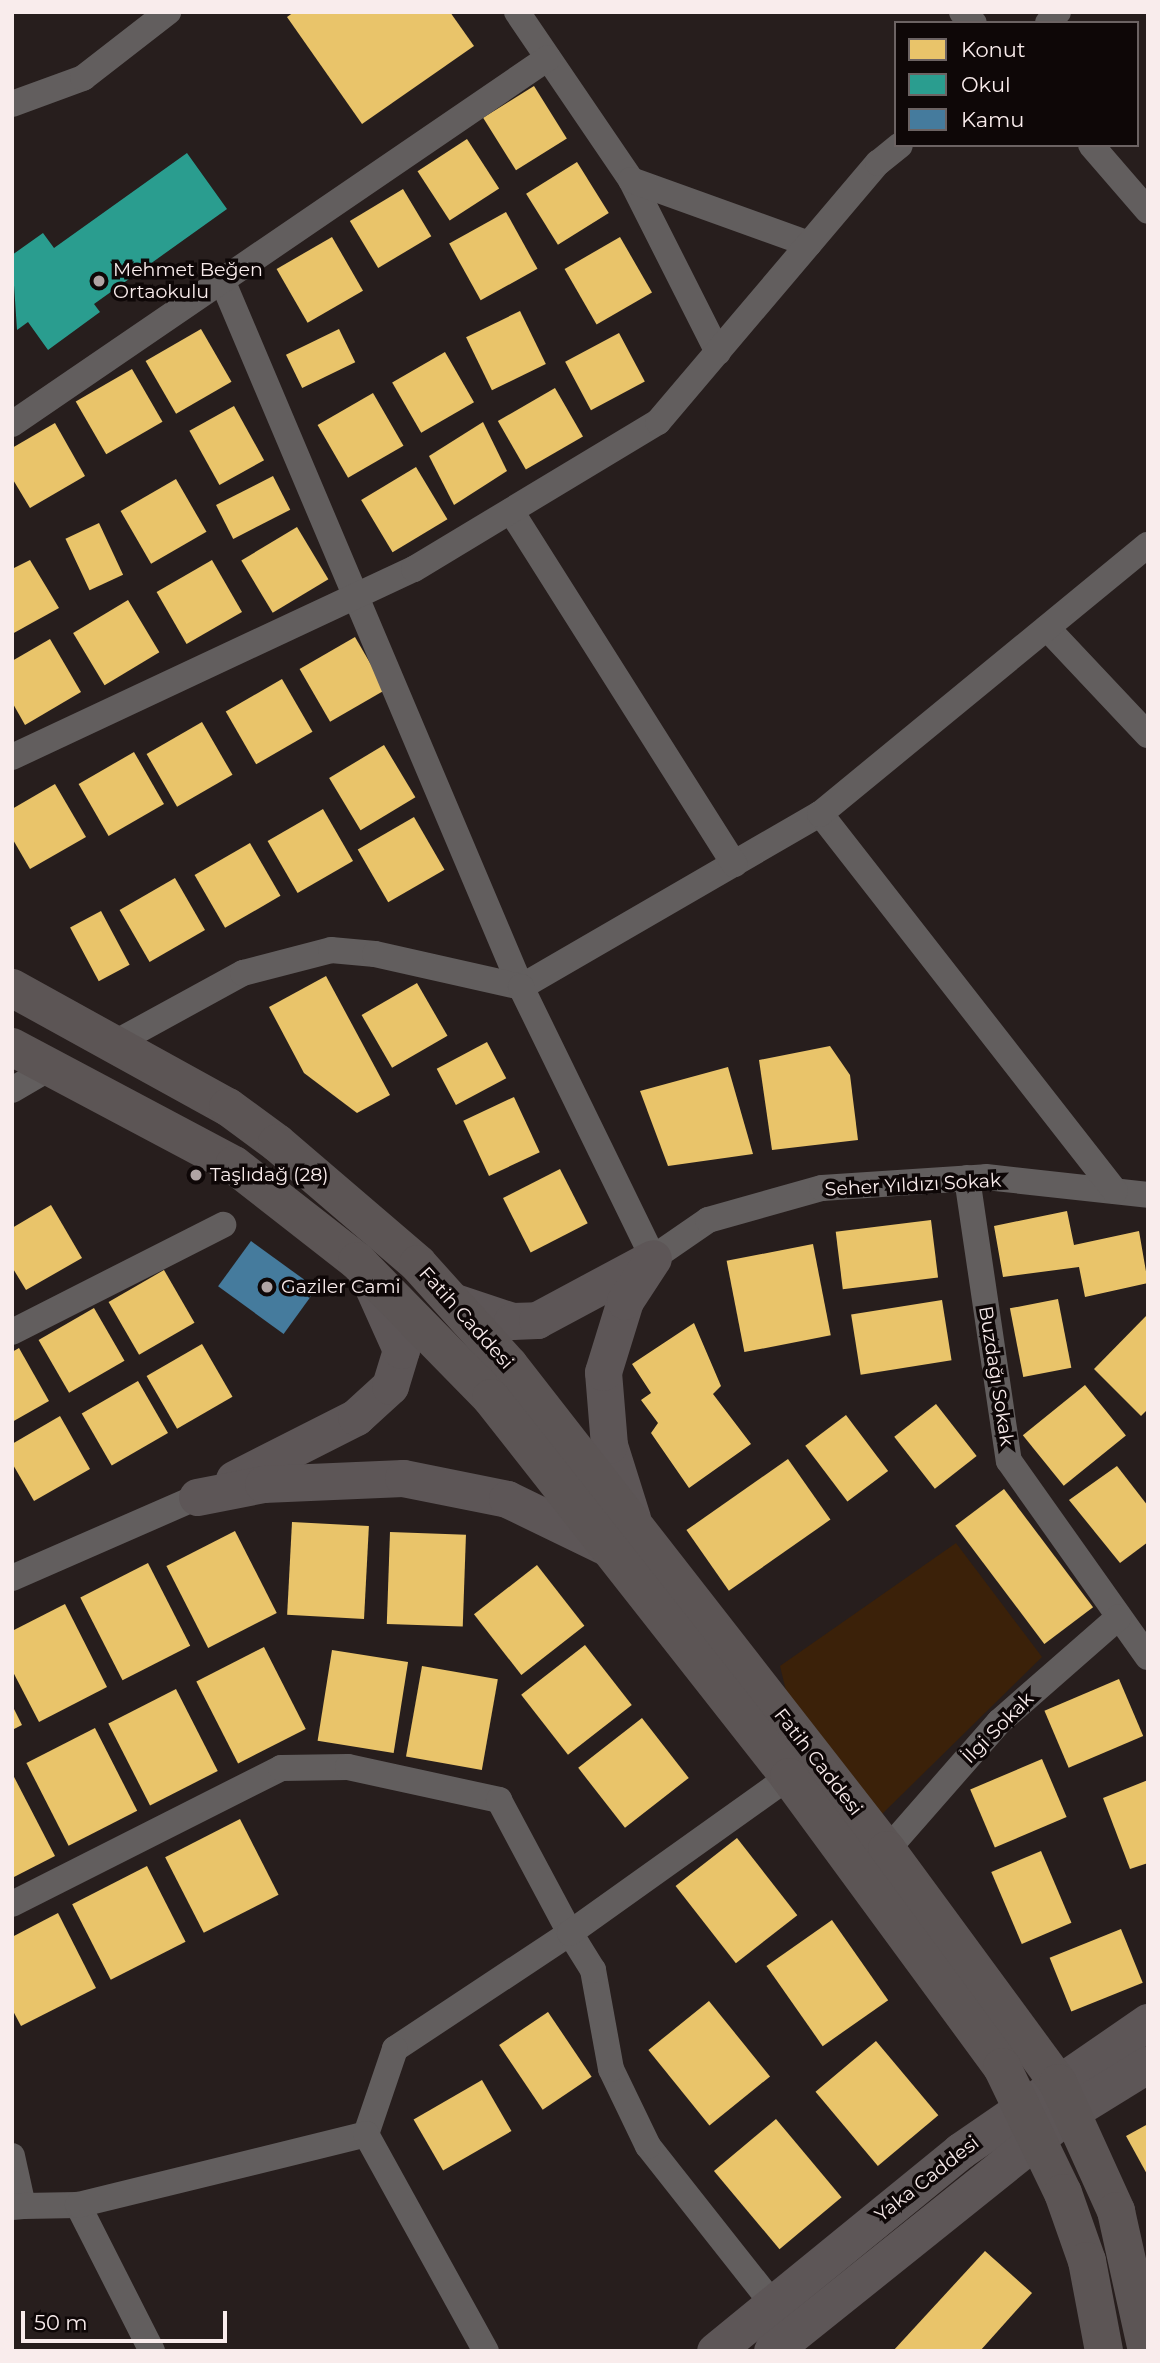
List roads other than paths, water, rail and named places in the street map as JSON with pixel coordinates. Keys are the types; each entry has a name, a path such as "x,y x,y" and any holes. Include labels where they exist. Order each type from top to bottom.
{"main road":[{"name":"Fatih Caddesi","path":"12,988 228,1107 384,1233 452,1301 624,1537 789,1777 923,1954 1026,2105 1042,2139 1087,2261 1104,2351"},
{"name":"Fatih Caddesi","path":"12,1046 214,1152 357,1261 624,1537 887,1850 1065,2097 1116,2211 1147,2351"}],"street":[{"path":"12,103 83,78 169,12"},
{"path":"517,12 631,180 718,352"},
{"path":"12,424 548,58"},
{"path":"12,757 360,595 511,511 658,422 809,244 898,147"},
{"path":"1093,147 1148,211"},
{"path":"631,180 809,244"},
{"path":"222,280 360,595 521,988 653,1258"},
{"path":"511,511 734,864"},
{"path":"116,1043 243,973 331,950 375,954 521,988 820,814 1148,545"},
{"path":"1047,628 1148,735"},
{"path":"820,814 1115,1191"},
{"path":"12,1090 53,1066"},
{"name":"Seher Yıldızı Sokak","path":"653,1258 708,1220 822,1188 967,1178 1148,1195"},
{"name":"Buzdağı Sokak","path":"967,1178 1009,1461 1148,1657"},
{"path":"12,1332 223,1225"},
{"path":"452,1301 512,1321 537,1320 653,1258"},
{"path":"197,1497 274,1483 403,1478 508,1499 624,1537 609,1446 603,1372 625,1301 653,1258"},
{"path":"12,1578 197,1497 356,1417 390,1386 399,1339 357,1261"},
{"name":"İlgi Sokak","path":"887,1850 999,1723 1119,1617"},
{"path":"12,1904 281,1768 348,1767 499,1800 570,1933 593,1970 611,2068 648,2146 772,2303"},
{"path":"486,2351 366,2134 395,2049 570,1933 789,1777"},
{"name":"Yaka Caddesi","path":"776,2349 1042,2139 1065,2097 1148,2022"},
{"name":"Yaka Caddesi","path":"715,2351 772,2303 1026,2105 1065,2097 1148,2064"},
{"path":"12,2157 18,2207 78,2205 366,2134"},
{"path":"78,2205 152,2351"}],"place":[{"name":"Mehmet Beğen Ortaokulu","path":"99,281"},
{"name":"Taşlıdağ (28)","path":"196,1175"},
{"name":"Gaziler Cami","path":"267,1287"}]}
